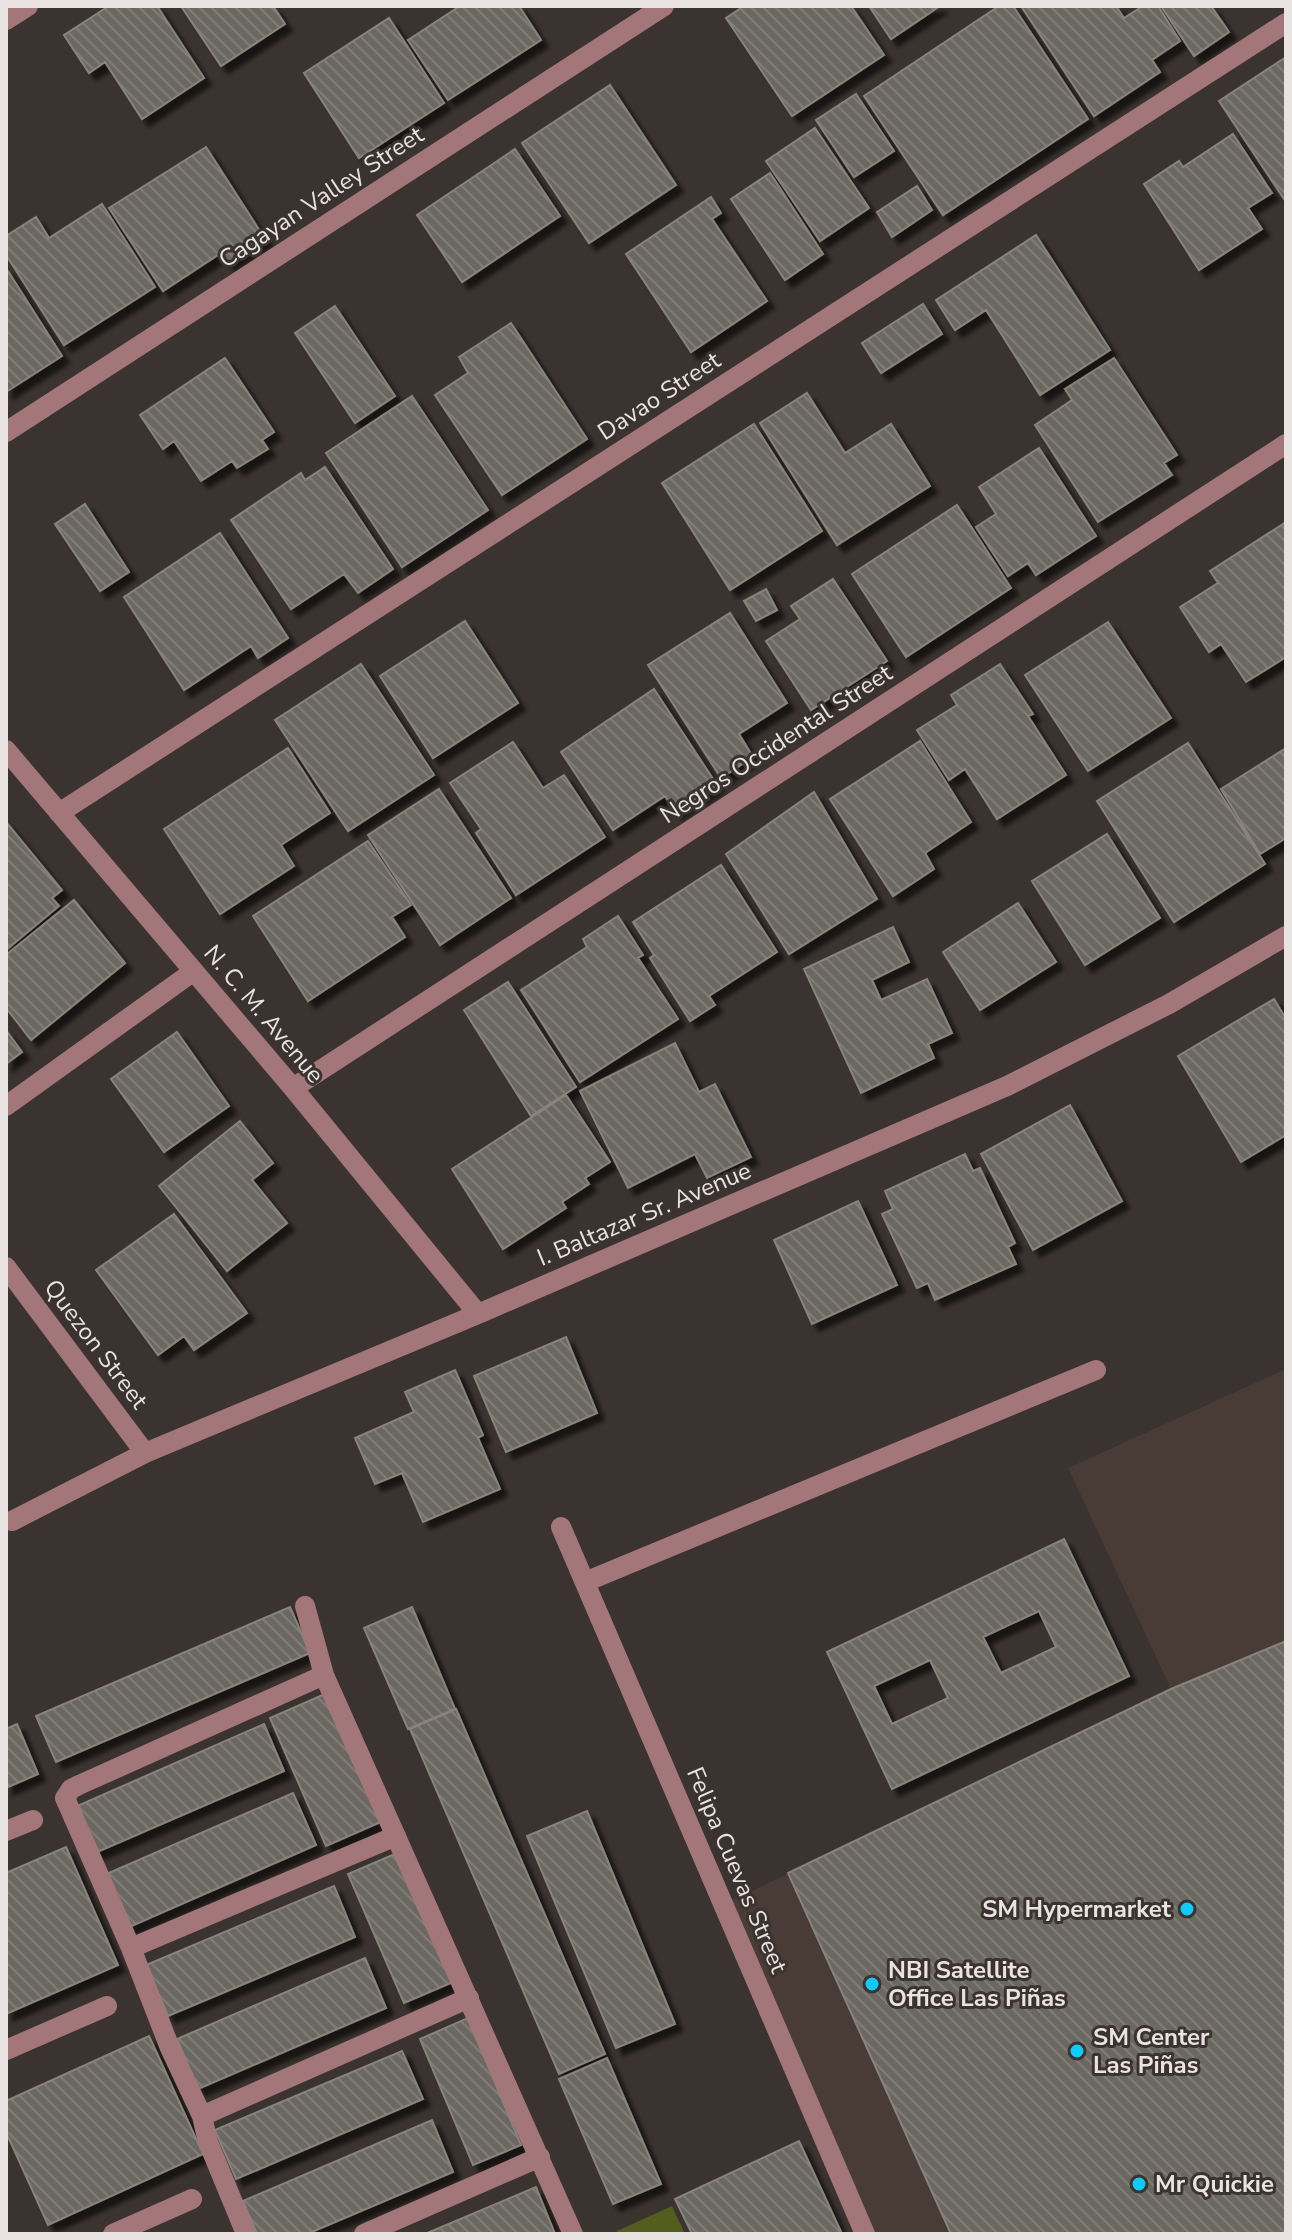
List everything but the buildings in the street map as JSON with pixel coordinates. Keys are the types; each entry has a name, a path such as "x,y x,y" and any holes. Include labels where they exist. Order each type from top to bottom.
{"street":[{"path":"6,20 28,6"},
{"name":"Cagayan Valley Street","path":"6,432 664,6"},
{"name":"Davao Street","path":"59,813 1286,23"},
{"name":"Negros Occidental Street","path":"293,1088 1286,444"},
{"name":"N. C. M. Avenue","path":"6,750 293,1088 478,1314"},
{"name":"I. Baltazar Sr. Avenue","path":"12,1521 145,1453 478,1314 1007,1086 1169,1004 1286,936"},
{"path":"6,1106 194,971"},
{"name":"Quezon Street","path":"6,1267 145,1453"},
{"path":"585,1582 1096,1370"},
{"name":"Felipa Cuevas Street","path":"561,1527 865,2234"},
{"path":"305,1606 324,1675 573,2234"},
{"path":"246,2234 208,2142 202,2116 170,2048 131,1948 65,1798 71,1789 79,1785 324,1675"},
{"path":"6,1831 33,1820"},
{"path":"131,1948 396,1836"},
{"path":"202,2116 469,1998"},
{"path":"6,2050 107,2006"},
{"path":"364,2234 540,2157"},
{"path":"113,2234 192,2199"}],"shaded area":[{"name":"SM Center Las Piñas","path":"1286,1369 1286,2234 873,2234 731,1901 1171,1689 1068,1468"}],"green space":[{"path":"672,2206 685,2234 618,2234 617,2231"}],"place":[{"name":"SM Hypermarket","path":"1187,1909"},
{"name":"NBI Satellite Office Las Piñas","path":"872,1984"},
{"name":"SM Center Las Piñas","path":"1077,2051"},
{"name":"Mr Quickie","path":"1139,2184"}]}
